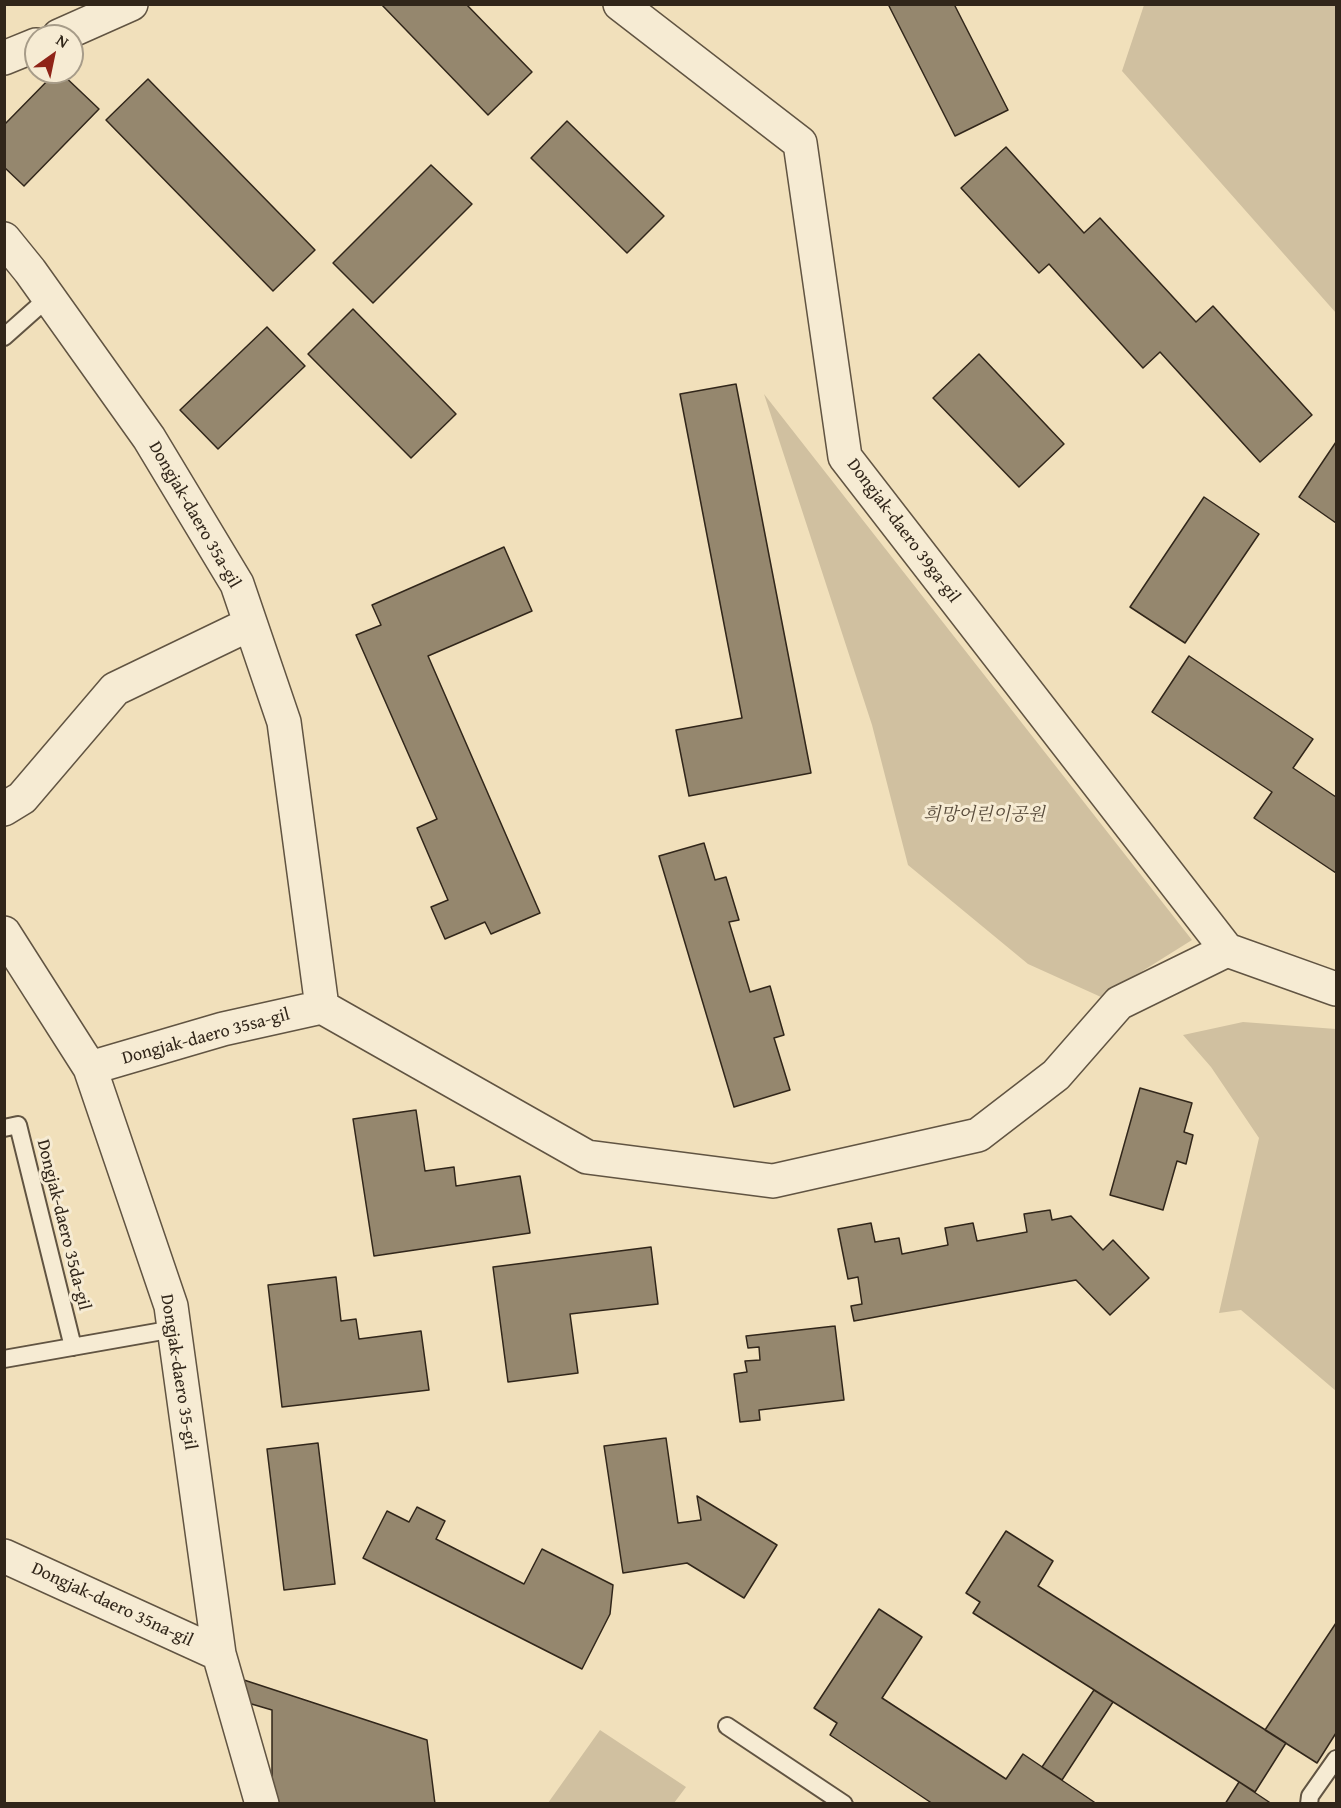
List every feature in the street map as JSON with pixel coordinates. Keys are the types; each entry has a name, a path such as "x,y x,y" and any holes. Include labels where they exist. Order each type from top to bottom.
{"street":[{"path":"84,25 131,4"},
{"name":"Dongjak-daero 39ga-gil","path":"620,4 800,143 845,457 1227,950"},
{"path":"4,58 24,50"},
{"name":"Dongjak-daero 35a-gil","path":"4,239 49,297 149,438 237,584 284,722 322,1007"},
{"path":"4,809 22,798 114,689 250,624"},
{"name":"Dongjak-daero 35-gil","path":"4,933 90,1068 171,1306 219,1654 262,1803"},
{"path":"322,1007 587,1157 773,1181 978,1135 1056,1075 1119,1003 1227,950 1336,989"},
{"name":"Dongjak-daero 35sa-gil","path":"90,1068 223,1029 322,1007"},
{"name":"Dongjak-daero 35na-gil","path":"4,1556 219,1654"}],"lane":[{"path":"4,337 49,297"},
{"name":"Dongjak-daero 35da-gil","path":"4,1128 18,1125 73,1347"},
{"path":"4,1359 174,1329"},
{"path":"727,1726 844,1803"},
{"path":"1309,1803 1310,1796 1336,1759"}],"green space":[{"path":"1144,5 1336,5 1336,313 1122,71"},
{"name":"희망어린이공원","path":"764,394 1192,940 1101,997 1028,964 908,865 872,725"},
{"path":"1243,1022 1336,1029 1336,1391 1241,1310 1219,1313 1259,1138 1211,1067 1183,1035"},
{"path":"600,1730 686,1787 674,1803 548,1803"}],"building":[{"path":"381,4 466,4 532,72 488,115"},
{"path":"888,4 954,4 1008,110 955,136"},
{"path":"148,79 315,250 273,291 106,120"},
{"path":"44,84 73,84 99,109 24,186 4,167 4,125"},
{"path":"567,121 664,216 627,253 531,158"},
{"path":"1006,147 1084,233 1100,218 1196,322 1213,306 1312,415 1260,462 1160,352 1143,368 1049,264 1039,273 961,188"},
{"path":"431,165 472,204 373,303 333,263"},
{"path":"353,309 456,414 411,458 308,354"},
{"path":"267,327 305,366 218,449 180,410"},
{"path":"979,354 1064,444 1019,487 933,398"},
{"path":"736,384 811,773 689,796 676,730 742,718 680,394"},
{"path":"1336,442 1336,523 1299,497"},
{"path":"1204,497 1259,534 1185,643 1130,607"},
{"path":"504,547 532,611 428,656 540,913 491,934 485,922 445,939 431,907 448,900 417,828 437,819 356,635 381,625 372,605"},
{"path":"1189,656 1313,739 1293,768 1336,797 1336,873 1254,818 1272,792 1152,712"},
{"path":"704,843 715,880 726,877 739,920 729,922 750,992 770,986 784,1035 774,1038 790,1090 734,1107 659,856"},
{"path":"1140,1088 1192,1103 1184,1132 1193,1135 1186,1164 1177,1161 1163,1210 1110,1195"},
{"path":"416,1110 425,1171 454,1167 456,1186 520,1176 530,1233 374,1256 353,1119"},
{"path":"1050,1210 1052,1220 1071,1216 1103,1250 1113,1240 1149,1278 1110,1315 1076,1280 854,1321 851,1306 862,1304 858,1277 848,1279 838,1229 871,1223 875,1242 899,1238 902,1254 948,1245 945,1228 973,1223 977,1241 1027,1232 1024,1214"},
{"path":"651,1247 658,1304 570,1314 578,1373 508,1382 493,1267"},
{"path":"336,1277 341,1321 356,1319 359,1339 421,1331 429,1390 282,1407 268,1285"},
{"path":"835,1326 844,1400 759,1410 760,1420 740,1422 734,1374 747,1372 745,1361 760,1360 759,1347 748,1348 746,1336"},
{"path":"666,1438 678,1523 701,1520 697,1496 777,1545 744,1598 687,1563 623,1573 604,1446"},
{"path":"318,1443 335,1584 284,1590 267,1449"},
{"path":"417,1507 445,1521 436,1539 524,1584 542,1549 613,1585 610,1614 582,1669 363,1558 387,1511 409,1522"},
{"path":"1006,1531 1053,1561 1038,1586 1286,1743 1255,1792 973,1613 980,1602 966,1593"},
{"path":"879,1609 922,1637 882,1698 1006,1779 1023,1754 1097,1804 933,1804 830,1735 837,1723 814,1708"},
{"path":"1336,1623 1336,1733 1317,1763 1265,1730"},
{"path":"244,1680 427,1740 435,1804 272,1804 272,1710 238,1700"},
{"path":"1094,1690 1113,1702 1062,1780 1042,1767"},
{"path":"1239,1782 1272,1804 1225,1804"}]}
